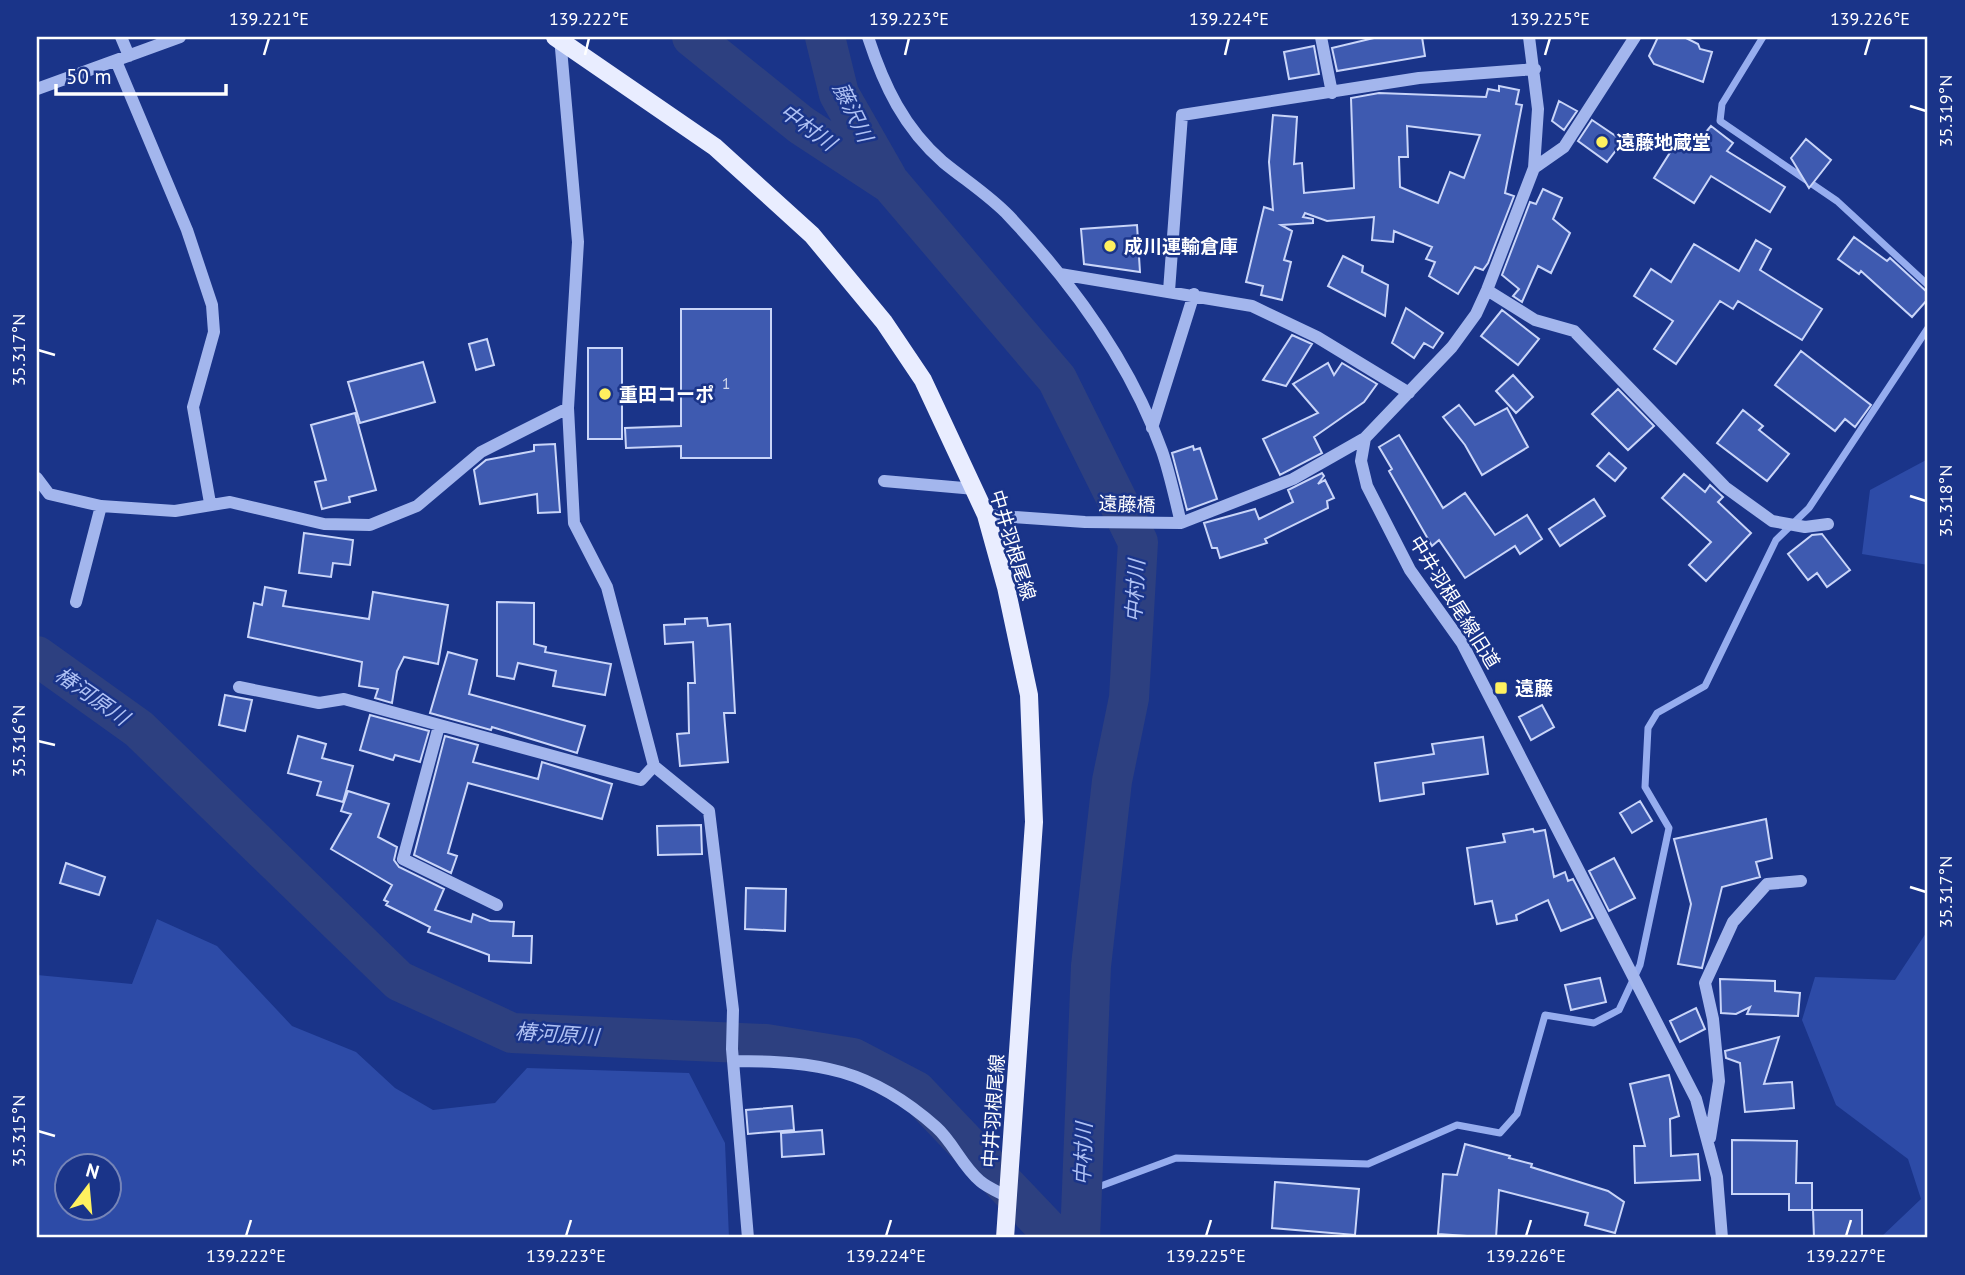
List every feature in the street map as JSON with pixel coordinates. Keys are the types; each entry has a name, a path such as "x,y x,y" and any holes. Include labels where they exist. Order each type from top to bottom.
{"main road":[{"name":"中井羽根尾線","path":"558,38 715,147 812,235 884,323 923,380 986,515 1006,587 1029,695 1034,822 1005,1238"}],"street":[{"path":"121,37 122,59 187,230 212,305 214,332 193,407 210,503"},
{"path":"37,89 180,37"},
{"path":"868,37 893,102 912,132 1007,214 1060,274 1091,317 1152,428 1162,451 1181,523"},
{"path":"1321,37 1332,93"},
{"path":"1365,438 1409,393 1468,325 1487,290 1534,168 1538,109 1529,37"},
{"path":"1534,168 1564,148 1635,37"},
{"path":"558,38 578,242 568,408 574,523 607,587 654,766 709,811 733,1010 733,1055 748,1238"},
{"path":"1169,291 1182,115 1419,78 1535,69"},
{"path":"1060,274 1194,294 1252,306 1317,337 1409,393"},
{"path":"1487,290 1535,320 1574,331 1725,487 1772,521 1805,527 1828,524"},
{"path":"1152,428 1194,294"},
{"path":"37,478 49,494 101,506 175,511 210,503 230,502 324,524 370,525 417,506 481,452 568,408"},
{"name":"遠藤橋","path":"986,515 1085,522 1181,523 1293,479 1365,438"},
{"name":"中井羽根尾線旧道","path":"1365,438 1361,461 1367,486 1410,570 1462,643 1696,1099 1710,1142 1717,1177 1722,1238"},
{"path":"884,481 975,489"},
{"path":"76,602 101,506"},
{"path":"239,687 319,703 344,699 640,780 654,766"},
{"path":"439,726 403,859 496,905"},
{"path":"1710,1142 1720,1081 1713,1019 1705,983 1733,922 1767,884 1801,881"},
{"path":"733,1055 846,1071 880,1086 938,1128 980,1181 1008,1197"}],"shaded area":[{"path":"1928,459 1928,565 1862,554 1870,490"},
{"path":"157,919 217,946 292,1026 356,1052 395,1088 433,1110 495,1103 527,1068 689,1073 725,1143 729,1238 37,1238 37,975 132,984"},
{"path":"1928,930 1928,1238 1880,1238 1921,1199 1908,1159 1836,1105 1802,1020 1815,977 1895,980"}],"building":[{"path":"1378,37 1422,37 1425,56 1337,71 1332,48"},
{"path":"1658,37 1684,37 1698,44 1700,49 1712,52 1703,82 1654,64 1649,56"},
{"path":"1314,46 1319,74 1289,79 1284,52"},
{"path":"1499,86 1519,90 1516,104 1522,105 1505,193 1514,196 1488,263 1483,270 1475,267 1458,294 1429,276 1435,262 1426,259 1432,247 1394,231 1393,242 1372,240 1374,217 1327,221 1305,213 1303,217 1313,219 1313,223 1281,225 1292,231 1284,260 1291,262 1282,300 1261,295 1263,286 1246,282 1264,207 1273,210 1269,162 1273,115 1297,117 1294,164 1302,163 1304,193 1354,188 1351,98 1379,93 1486,97 1488,89 1499,91","holes":["1407,126 1480,135 1464,178 1450,172 1438,203 1400,187 1399,157 1408,157"]},
{"path":"1559,101 1577,111 1564,130 1552,121"},
{"name":"遠藤地蔵堂","path":"1592,120 1623,141 1607,162 1578,141"},
{"path":"1711,126 1733,143 1727,151 1785,187 1770,212 1711,176 1694,203 1654,178 1678,140 1692,149"},
{"path":"1806,139 1831,160 1809,188 1791,158"},
{"path":"1543,189 1562,198 1553,219 1570,233 1551,273 1538,266 1522,302 1513,296 1519,289 1502,275 1530,202 1536,204"},
{"name":"成川運輸倉庫","path":"1137,225 1140,272 1084,264 1081,229"},
{"path":"1854,237 1887,261 1890,258 1927,292 1928,299 1912,317 1861,271 1859,274 1838,259"},
{"path":"1756,240 1771,249 1760,270 1822,309 1802,340 1738,301 1733,309 1720,301 1676,364 1654,349 1673,321 1634,296 1651,269 1671,282 1694,244 1739,271"},
{"path":"1343,256 1363,266 1362,272 1388,285 1385,316 1328,286"},
{"path":"1406,308 1443,333 1433,348 1424,343 1414,358 1392,343"},
{"path":"681,309 771,309 771,458 681,458 681,446 626,448 625,428 681,426"},
{"path":"1502,310 1539,339 1518,365 1481,336"},
{"path":"1292,335 1312,344 1286,386 1263,380"},
{"path":"487,339 494,365 476,370 469,344"},
{"name":"重田コーポ","path":"588,348 622,348 622,439 588,439"},
{"path":"1801,351 1871,405 1855,427 1845,419 1835,431 1775,385"},
{"path":"423,362 435,402 360,423 348,382"},
{"path":"1328,363 1334,375 1342,363 1377,384 1364,402 1314,437 1322,453 1280,475 1263,439 1318,413 1293,384"},
{"path":"1513,375 1533,397 1516,413 1496,391"},
{"path":"1618,389 1654,426 1628,450 1592,414"},
{"path":"1459,405 1475,425 1507,408 1528,447 1482,475 1465,445 1443,417"},
{"path":"1743,410 1763,426 1759,430 1789,454 1767,481 1717,443"},
{"path":"355,413 376,490 349,497 350,502 322,509 315,482 326,480 311,425"},
{"path":"1399,435 1443,508 1465,493 1495,535 1527,515 1542,539 1520,554 1515,546 1465,578 1439,540 1432,546 1389,471 1392,469 1379,447"},
{"path":"555,444 560,512 538,513 537,494 480,504 474,470 486,460 534,451 534,445"},
{"path":"1193,446 1194,450 1200,448 1217,499 1187,510 1172,453"},
{"path":"1609,453 1626,468 1615,481 1597,466"},
{"path":"1322,473 1324,476 1318,484 1325,480 1334,498 1327,501 1328,508 1265,539 1267,543 1220,558 1217,548 1212,548 1204,523 1255,509 1259,519 1293,502 1288,490"},
{"path":"1684,474 1705,492 1710,485 1723,497 1718,502 1751,533 1706,581 1689,565 1711,542 1662,498"},
{"path":"1594,499 1605,516 1560,546 1549,529"},
{"path":"304,533 353,540 350,565 333,563 331,577 299,573"},
{"path":"1822,534 1850,570 1827,587 1817,573 1808,580 1788,554 1812,535"},
{"path":"265,587 286,591 283,606 369,619 373,592 448,605 438,664 404,657 397,671 392,703 375,698 378,689 359,686 362,662 248,637 254,603 262,605"},
{"path":"497,602 534,603 534,644 546,647 545,652 611,664 605,695 553,686 556,671 518,663 514,679 497,676"},
{"path":"707,618 708,626 730,624 735,713 724,713 728,762 680,766 677,734 689,733 688,683 695,683 693,642 665,644 664,625 685,624 685,619"},
{"path":"448,652 477,660 469,694 585,726 577,753 492,727 491,730 430,713"},
{"path":"225,695 252,700 245,731 219,725"},
{"path":"1542,705 1554,727 1531,740 1519,717"},
{"path":"370,715 429,731 420,762 395,755 393,760 360,750"},
{"path":"298,736 326,744 322,758 353,766 343,802 317,795 321,782 288,773"},
{"path":"445,736 478,745 473,762 538,779 542,762 612,784 602,819 468,783 448,853 457,856 451,873 414,855"},
{"path":"1483,737 1488,774 1423,783 1424,794 1380,801 1375,763 1434,754 1432,744"},
{"path":"348,791 389,804 378,837 397,847 394,860 399,867 444,889 435,910 471,922 473,914 490,921 514,922 513,936 532,936 531,963 489,961 489,955 428,932 430,927 386,905 388,902 384,900 392,885 331,849 351,814 341,811"},
{"path":"1640,801 1652,821 1632,833 1620,813"},
{"path":"1766,819 1772,858 1756,862 1760,877 1722,887 1702,968 1678,964 1691,904 1674,839"},
{"path":"701,825 702,854 658,855 657,826"},
{"path":"1533,829 1534,832 1545,830 1554,877 1565,872 1568,881 1573,879 1593,918 1561,931 1548,900 1516,915 1517,920 1497,924 1492,901 1475,904 1467,848 1505,842 1503,834"},
{"path":"1614,858 1635,898 1609,911 1589,871"},
{"path":"66,863 105,877 99,895 60,883"},
{"path":"746,888 786,889 785,931 745,929"},
{"path":"1600,978 1606,1002 1571,1010 1565,985"},
{"path":"1720,979 1775,981 1775,991 1800,993 1798,1016 1747,1014 1750,1007 1736,1014 1721,1013"},
{"path":"1696,1008 1705,1029 1680,1042 1670,1021"},
{"path":"1779,1037 1764,1084 1792,1082 1794,1108 1745,1112 1740,1063 1726,1058 1725,1051"},
{"path":"1669,1075 1679,1116 1670,1119 1671,1156 1698,1154 1700,1180 1635,1183 1634,1146 1645,1146 1630,1084"},
{"path":"792,1106 794,1130 748,1134 746,1110"},
{"path":"822,1130 824,1154 782,1157 781,1133"},
{"path":"1732,1140 1797,1141 1796,1183 1812,1183 1812,1210 1789,1210 1789,1194 1732,1194"},
{"path":"1465,1144 1510,1156 1509,1158 1532,1164 1531,1167 1608,1191 1624,1202 1615,1233 1585,1225 1588,1213 1499,1190 1496,1238 1438,1234 1443,1174 1457,1175"},
{"path":"1275,1182 1359,1189 1355,1235 1272,1228"},
{"path":"1813,1210 1862,1210 1862,1238 1814,1238"}],"waterway":[{"name":"中村川","path":"692,37 801,125 891,184 1057,379 1138,542 1129,698 1112,781 1091,966 1080,1238"},
{"name":"藤沢川","path":"825,37 839,94 887,178"},
{"path":"1763,37 1722,104 1720,121 1837,201 1928,285"},
{"path":"1082,1193 1176,1158 1368,1164 1457,1125 1500,1133 1517,1114 1545,1015 1594,1023 1619,1010 1640,965 1669,828 1645,787 1648,728 1657,713 1705,686 1776,540 1809,508 1928,328"},
{"name":"椿河原川","path":"37,656 139,729 399,981 512,1033 766,1044 853,1058 916,1091 1056,1238"}],"place":[{"name":"遠藤地蔵堂","path":"1602,142"},
{"name":"成川運輸倉庫","path":"1110,246"},
{"name":"重田コーポ","path":"605,394"},
{"name":"遠藤","path":"1501,688"}]}
